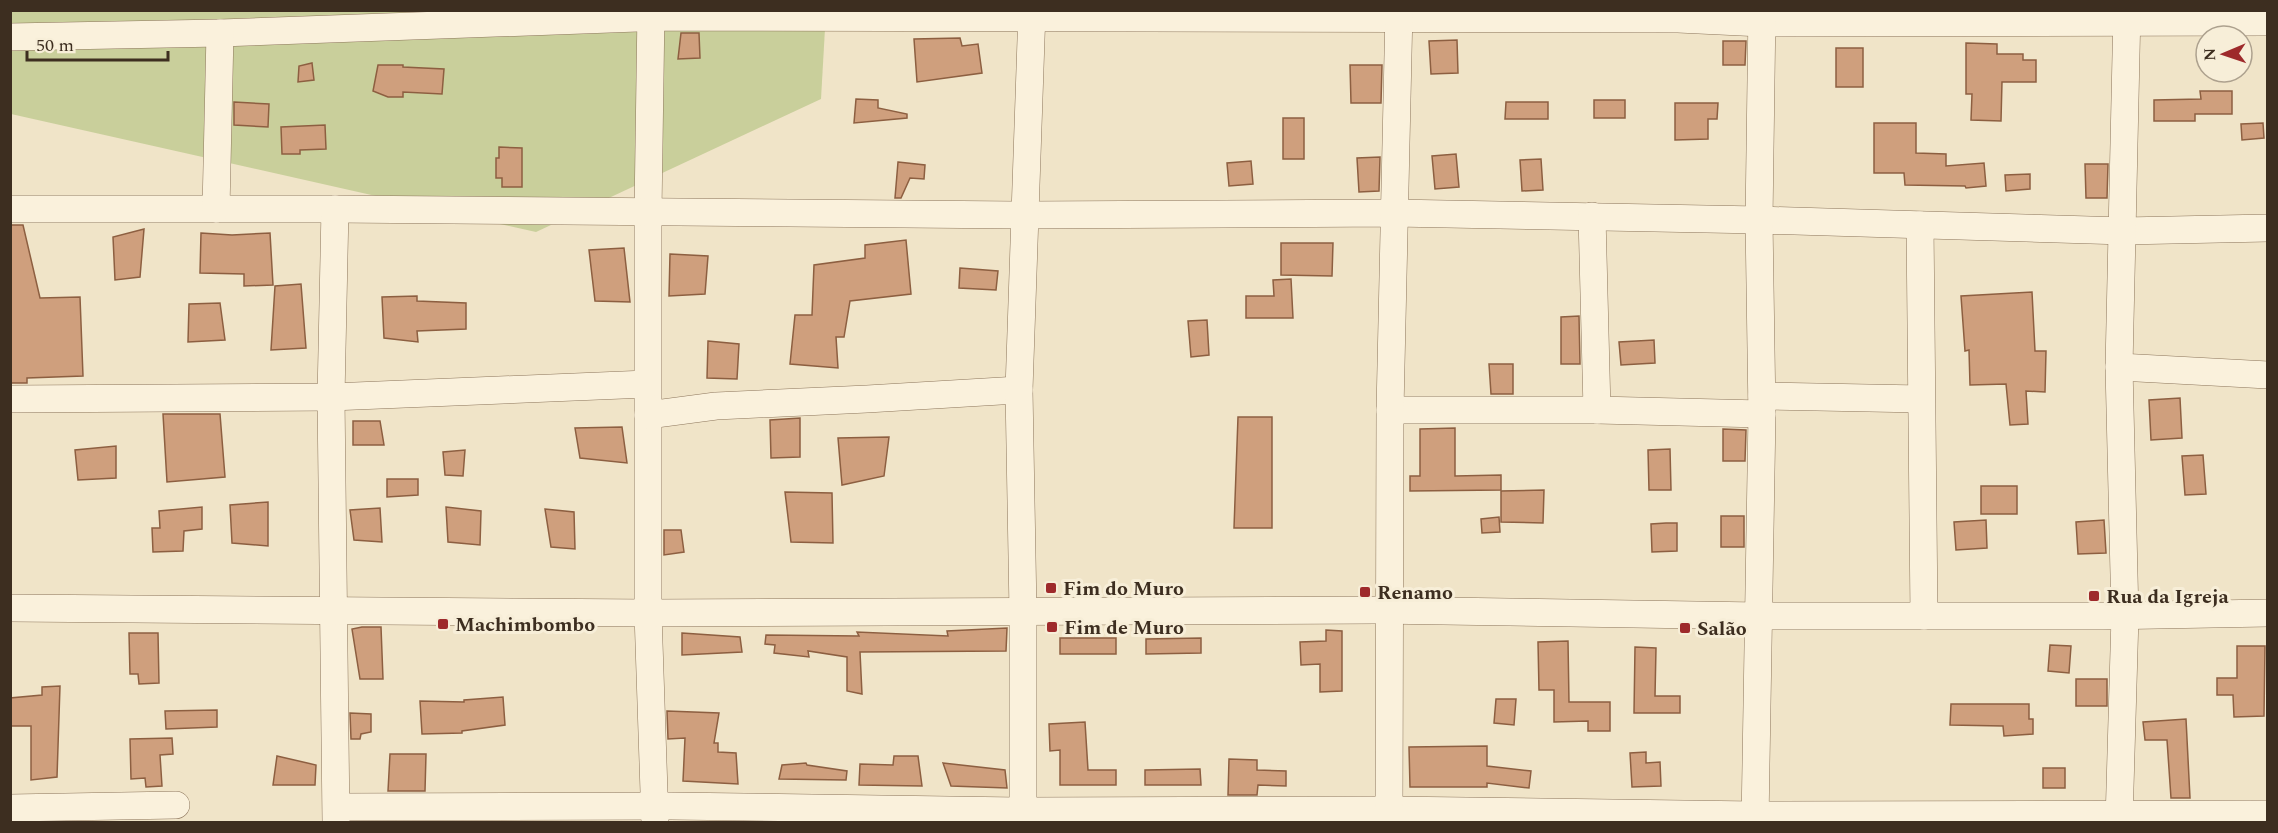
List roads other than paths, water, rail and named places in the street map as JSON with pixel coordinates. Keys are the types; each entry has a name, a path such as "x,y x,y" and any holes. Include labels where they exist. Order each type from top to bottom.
{"street":[{"path":"651,14 647,384 648,613 656,814"},
{"path":"10,37 220,33 651,14 1399,14 1678,19 2127,17 2268,22"},
{"path":"1023,817 1023,612 1019,390 1032,14"},
{"path":"1389,816 1390,410 1399,14"},
{"path":"1755,819 1762,405 1759,220 1762,17"},
{"path":"2119,818 2125,616 2119,366 2124,231 2127,17"},
{"path":"216,209 220,33"},
{"path":"10,209 335,209 1025,215 1394,213 1759,220 2124,231 2268,228"},
{"path":"335,209 331,397 337,815 1389,816 1755,819 2119,818 2268,814"},
{"path":"1592,216 1597,410"},
{"path":"1920,225 1924,616"},
{"path":"2119,366 2268,375"},
{"path":"10,399 331,397 647,384"},
{"path":"648,415 716,406 1019,390"},
{"path":"1390,410 1597,410 1921,399"},
{"path":"10,608 648,613 1390,610 1759,616 2125,616 2268,613"},
{"path":"10,808 176,804"}],"place":[{"name":"Fim do Muro","path":"1051,588"},
{"name":"Renamo","path":"1365,592"},
{"name":"Rua da Igreja","path":"2094,596"},
{"name":"Machimbombo","path":"443,624"},
{"name":"Fim de Muro","path":"1052,627"},
{"name":"Salão","path":"1685,628"}]}
